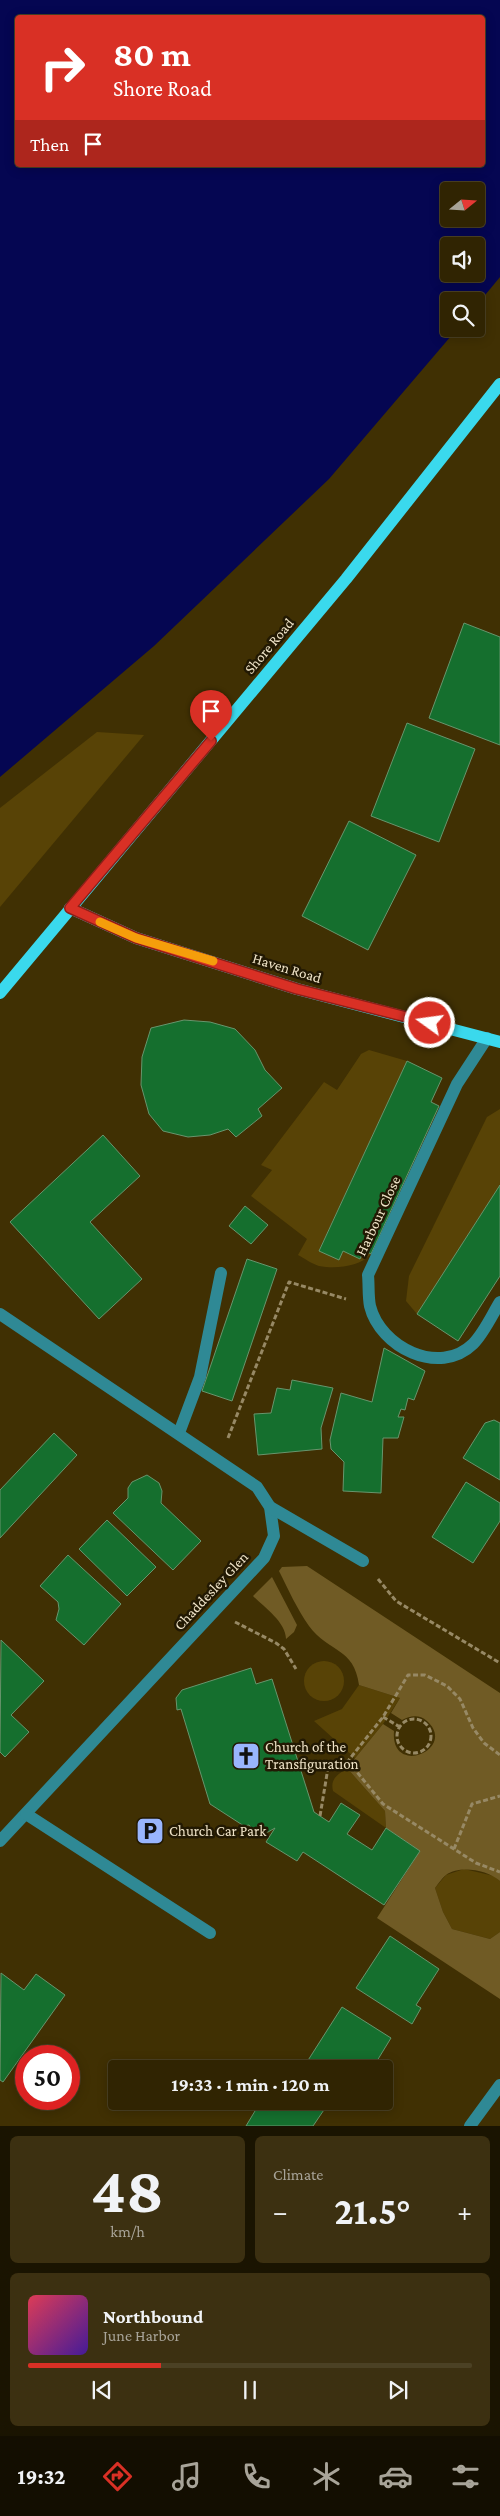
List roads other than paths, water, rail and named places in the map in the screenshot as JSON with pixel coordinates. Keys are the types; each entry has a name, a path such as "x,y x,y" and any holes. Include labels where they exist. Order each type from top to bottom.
{"main road":[{"name":"Shore Road","path":"0,993 346,579 500,384"},
{"name":"Haven Road","path":"70,908 136,938 297,989 500,1042"}],"street":[{"name":"Harbour Close","path":"487,1038 457,1084 368,1275 370,1306 389,1338 414,1354 431,1358 460,1353 474,1343 500,1302"},
{"path":"179,1433 200,1377 221,1273"},
{"name":"Chaddesley Glen","path":"0,1314 257,1487 270,1507 274,1536 264,1558 0,1841"},
{"path":"270,1507 363,1561"},
{"path":"26,1814 210,1933"},
{"path":"470,2126 500,2085"}],"place":[{"name":"Church of the Transfiguration","path":"246,1756"},
{"name":"Church Car Park","path":"150,1831"}]}
